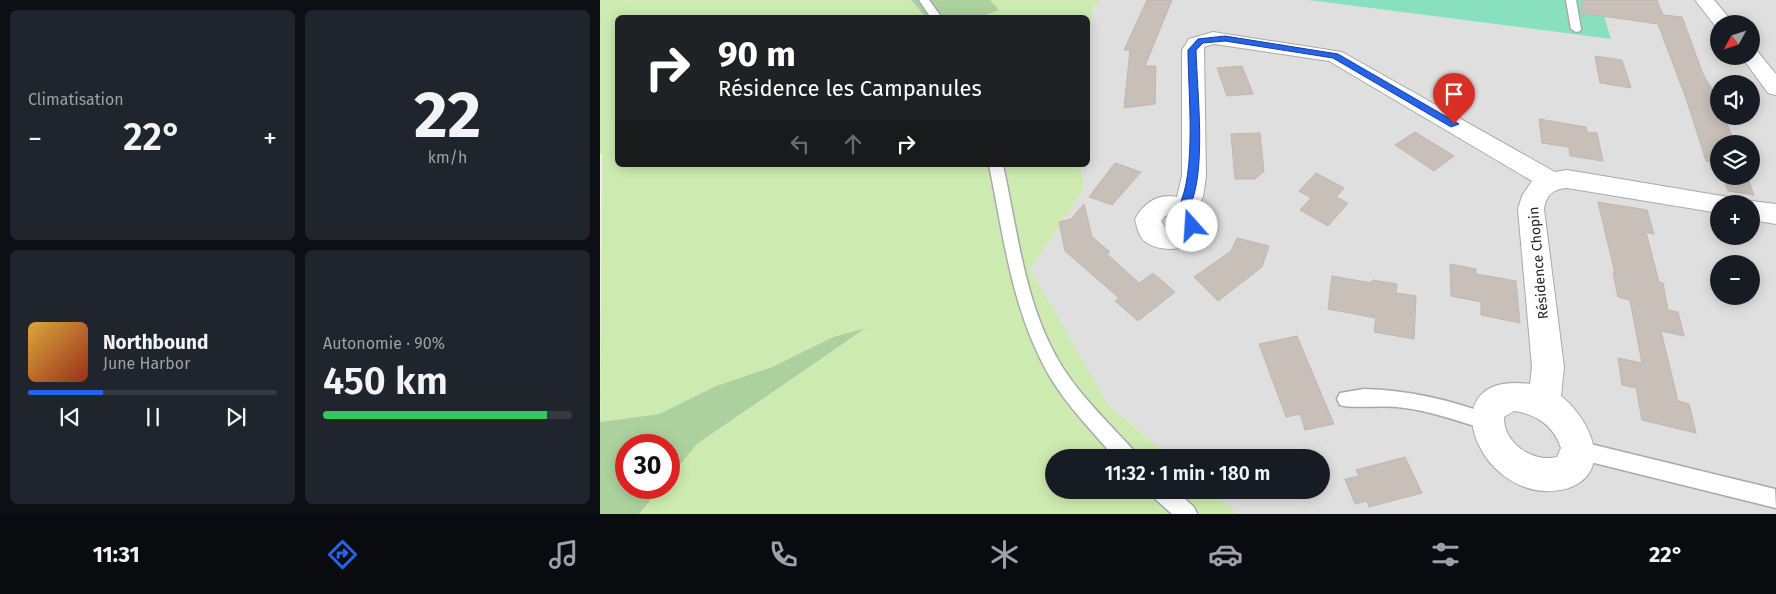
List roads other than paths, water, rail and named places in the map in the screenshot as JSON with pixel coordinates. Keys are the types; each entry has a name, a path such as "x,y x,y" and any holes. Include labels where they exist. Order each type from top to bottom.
{"street":[{"path":"1704,0 1716,15"},
{"path":"1184,208 1190,197 1194,176 1192,50 1196,43 1213,38 1335,56 1551,181 1576,180 1710,202"},
{"path":"1758,65 1776,88"},
{"name":"Résidence Chopin","path":"1544,402 1548,387 1548,367 1531,209 1533,196 1551,181"},
{"path":"1760,211 1776,214"},
{"path":"1526,396 1544,402 1556,410 1570,426 1576,438 1578,450 1576,460 1565,472 1549,477 1530,474 1517,468 1501,454 1490,438 1487,422 1492,407 1504,398 1526,396"}],"lane":[{"path":"924,0 935,15"},
{"path":"1571,0 1576,29"},
{"path":"996,167 1023,294 1037,334 1066,386 1120,449"},
{"path":"1346,398 1369,396 1423,403 1487,422"},
{"path":"1578,450 1775,499"},
{"path":"1170,499 1186,514"}]}
